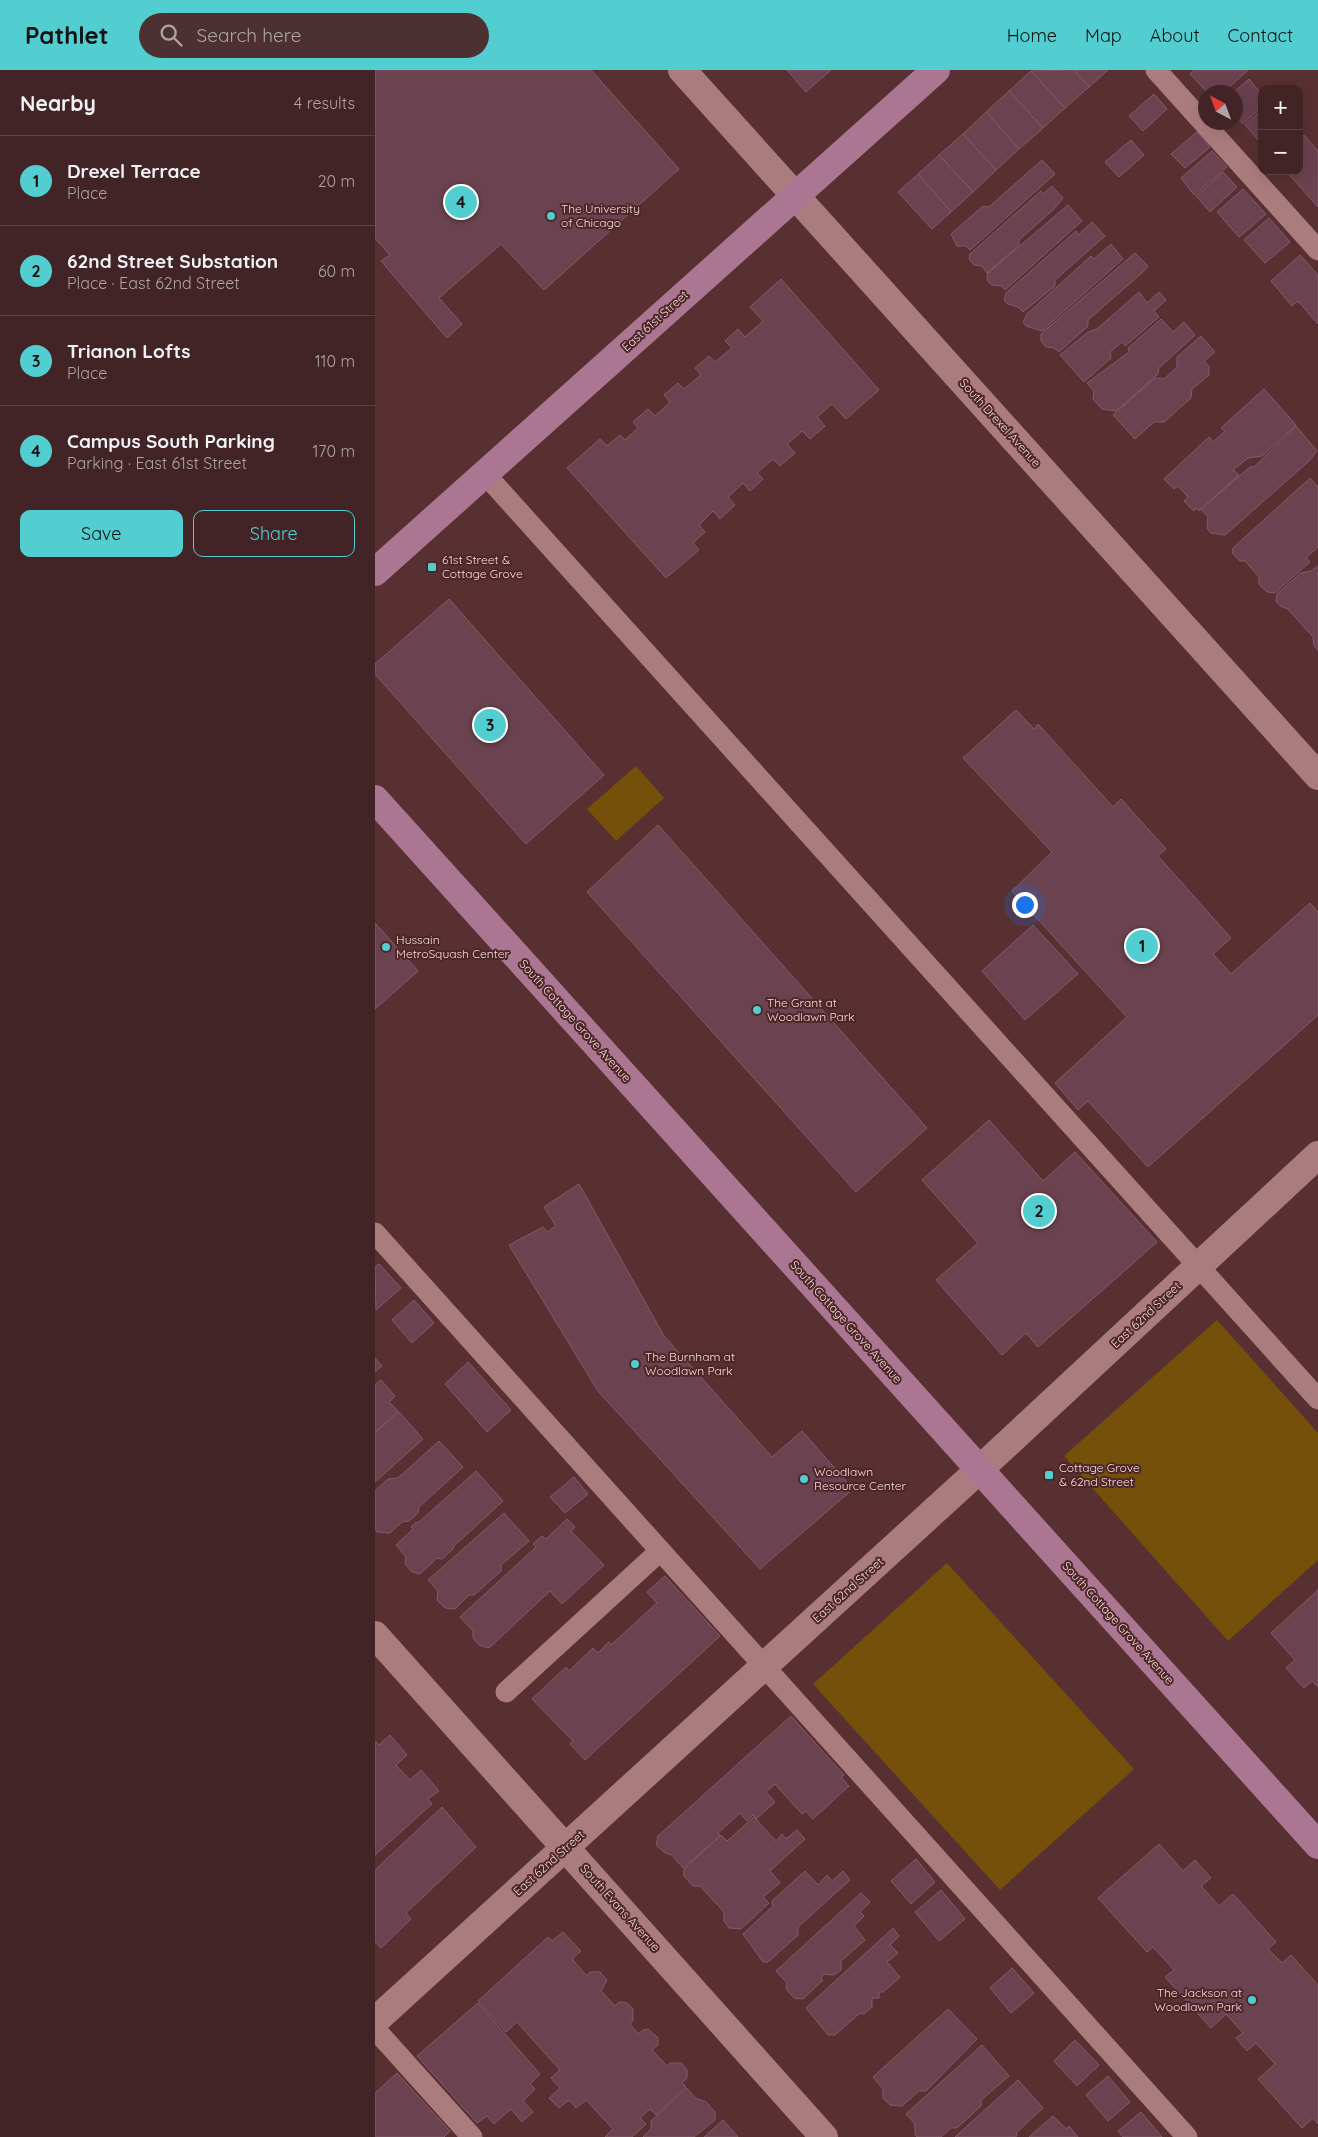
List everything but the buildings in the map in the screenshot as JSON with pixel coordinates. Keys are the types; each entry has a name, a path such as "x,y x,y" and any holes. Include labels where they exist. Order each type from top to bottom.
{"main road":[{"name":"East 61st Street","path":"375,572 936,70"},
{"name":"South Cottage Grove Avenue","path":"375,799 1318,1845"}],"street":[{"name":"South Drexel Avenue","path":"682,70 1318,776"},
{"name":"East 62nd Street","path":"375,2021 979,1470 1318,1155"},
{"name":"South Evans Avenue","path":"375,1635 824,2137"}],"lane":[{"path":"1156,70 1318,250"},
{"path":"485,474 1318,1399"},
{"path":"375,1232 763,1667 1187,2137"},
{"path":"506,1692 660,1551"},
{"path":"375,2029 472,2137"}],"shaded area":[{"path":"636,766 664,798 616,841 587,809"},
{"path":"1217,1320 1318,1433 1318,1560 1228,1641 1064,1456"},
{"path":"947,1563 1134,1769 1000,1890 813,1684"}],"place":[{"name":"Campus South Parking","path":"461,202"},
{"name":"The University of Chicago","path":"551,216"},
{"name":"61st Street & Cottage Grove","path":"432,567"},
{"name":"Trianon Lofts","path":"490,725"},
{"name":"Drexel Terrace","path":"1142,946"},
{"name":"Hussain MetroSquash Center","path":"386,947"},
{"name":"The Grant at Woodlawn Park","path":"757,1010"},
{"name":"62nd Street Substation","path":"1039,1211"},
{"name":"The Burnham at Woodlawn Park","path":"635,1364"},
{"name":"Cottage Grove & 62nd Street","path":"1049,1475"},
{"name":"Woodlawn Resource Center","path":"804,1479"},
{"name":"The Jackson at Woodlawn Park","path":"1252,2000"}]}
